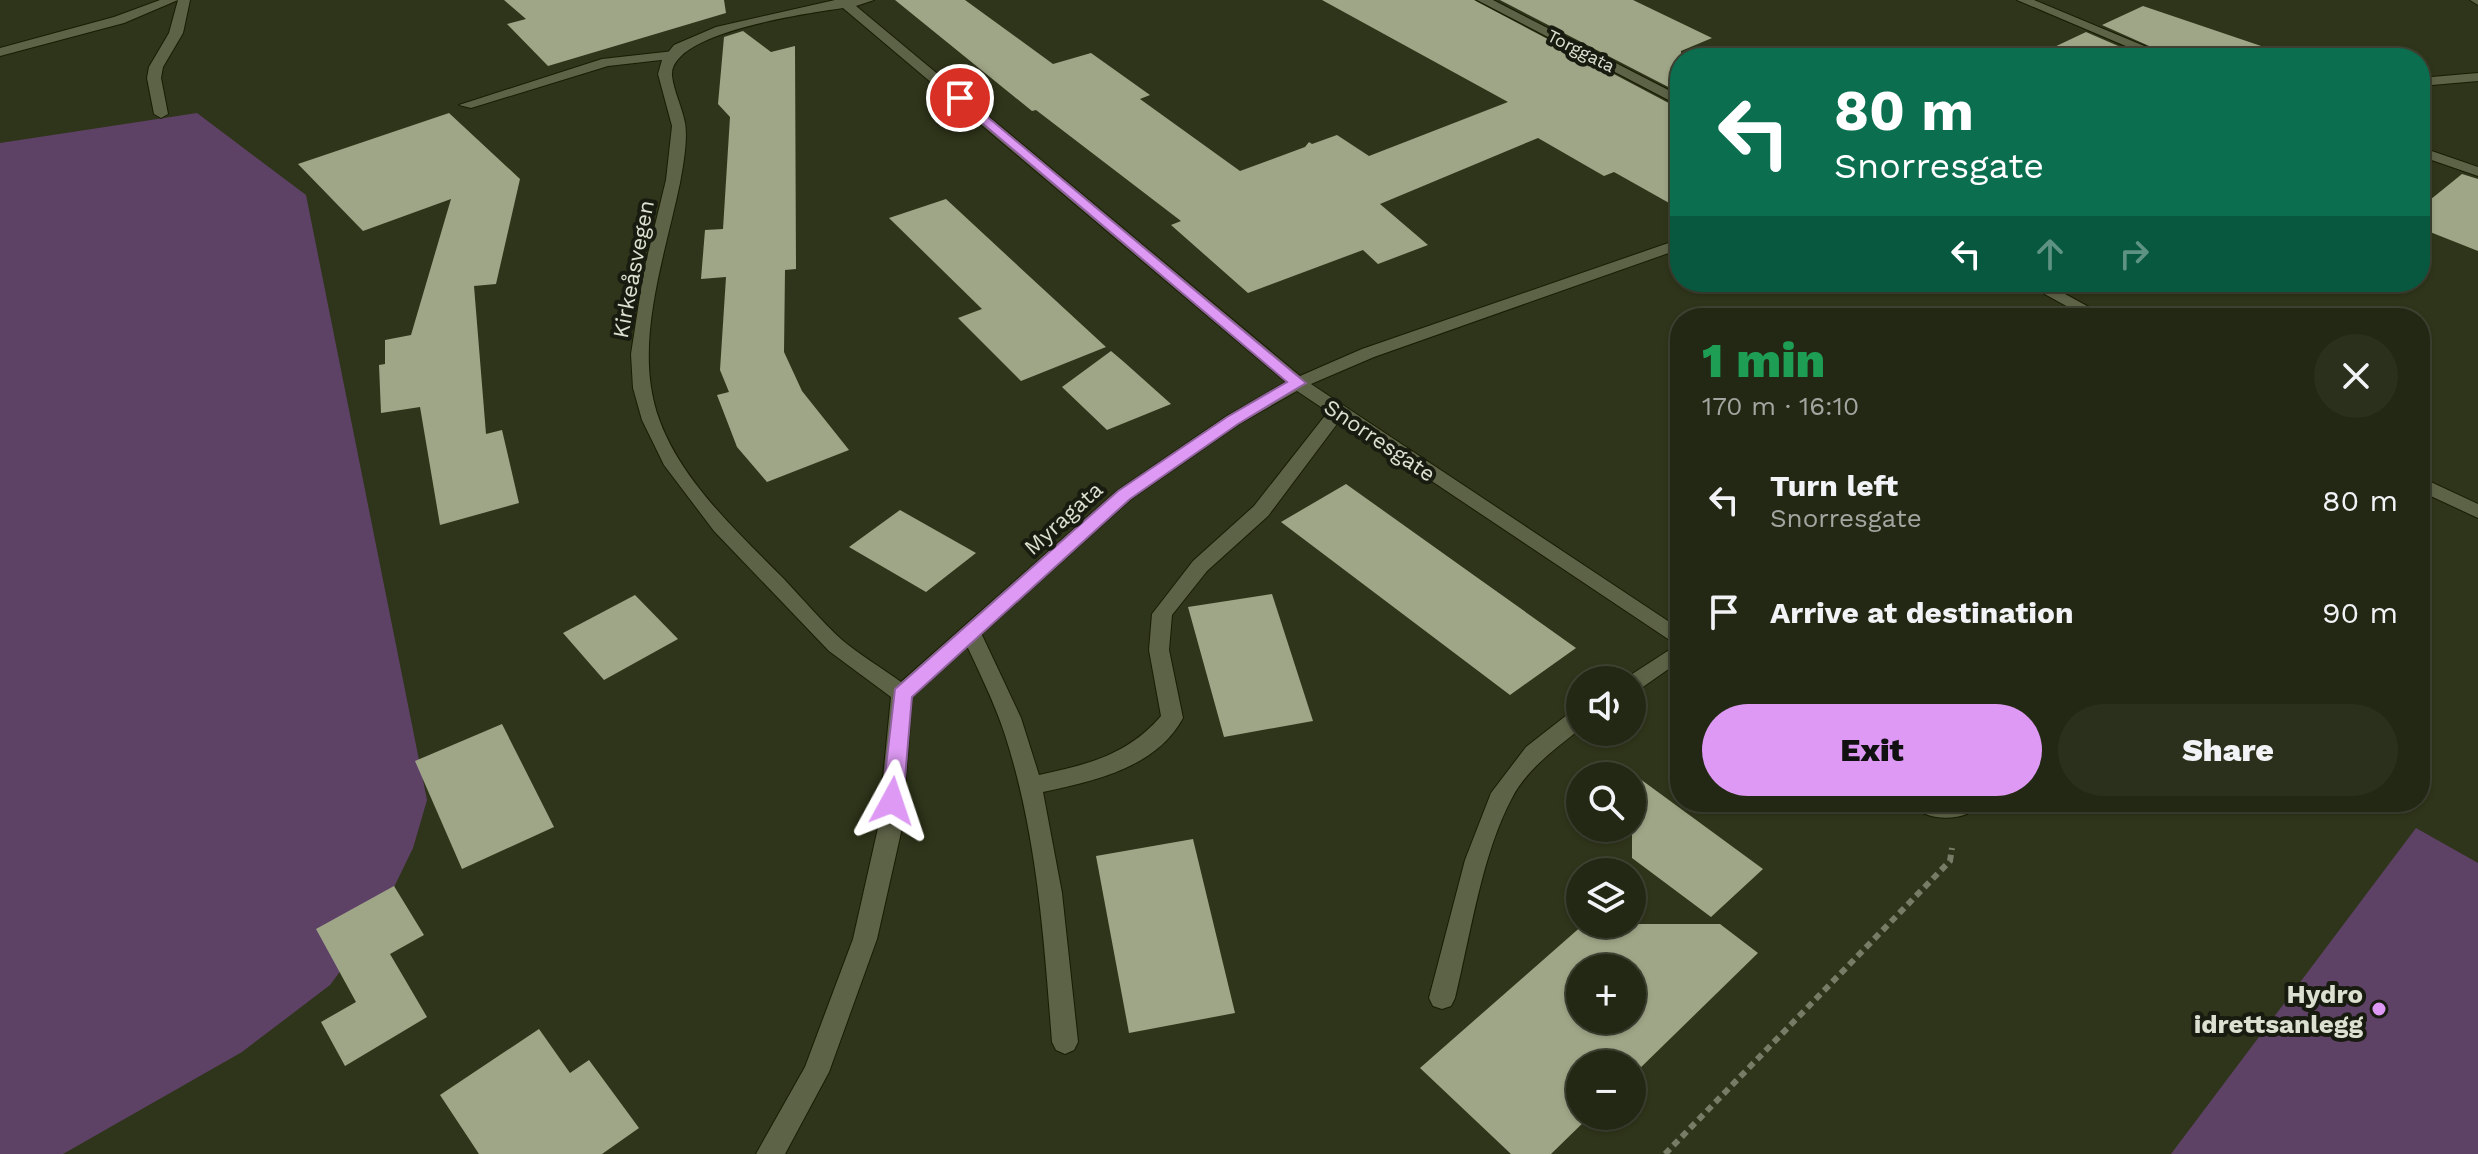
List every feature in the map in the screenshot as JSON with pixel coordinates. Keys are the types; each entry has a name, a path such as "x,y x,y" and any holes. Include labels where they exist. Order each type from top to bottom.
{"street":[{"path":"0,52 119,20 172,0"},
{"path":"161,114 154,78 156,67 176,33 184,0"},
{"path":"466,105 607,62 674,55 697,39 721,30 791,12 868,0"},
{"name":"Torggata","path":"1483,0 1670,97"},
{"path":"2023,0 2141,48"},
{"name":"Snorresgate","path":"844,2 1298,383 1670,632"},
{"name":"Kirkeåsvegen","path":"674,55 665,74 677,109 679,126 673,180 641,325 642,388 651,420 673,465 721,526 836,646 902,694"},
{"path":"2430,81 2478,77"},
{"path":"2430,155 2478,172"},
{"name":"Myragata","path":"902,694 972,635 1124,495 1233,420 1298,383 1368,353 1670,247"},
{"path":"2050,292 2082,308"},
{"path":"1031,786 1108,768 1156,740 1172,718 1159,650 1162,614 1200,566 1261,511 1337,412"},
{"path":"2430,488 2478,512"},
{"path":"972,635 1020,744 1031,786 1049,869 1065,1042"},
{"path":"1646,674 1670,658"},
{"path":"770,1154 816,1072 865,939 890,828 902,694"},
{"path":"1442,998 1477,860 1502,793 1534,753 1566,728"}],"path":[{"path":"1665,1154 1950,861 1962,812"}],"shaded area":[{"path":"197,113 306,195 427,800 413,848 377,922 330,985 242,1052 63,1154 0,1154 0,143"},
{"name":"Hydro idrettsanlegg","path":"2416,828 2478,863 2478,1154 2171,1154"}],"building":[{"path":"504,0 724,0 726,13 548,66 507,24 526,19"},
{"path":"895,0 965,0 1053,64 1091,53 1150,95 1140,99 1240,171 1305,147 1309,142 1312,144 1337,135 1369,156 1508,102 1322,0 1474,0 1670,104 1670,204 1614,172 1604,176 1538,138 1380,204 1428,245 1378,264 1363,250 1248,293 1171,225 1181,221 1036,110 1032,111"},
{"path":"1500,0 1633,0 1712,38 1688,48 1670,48 1670,88"},
{"path":"2143,6 2267,48 2154,48 2102,25"},
{"path":"743,31 771,52 795,46 796,269 785,270 784,352 802,391 849,450 767,482 737,447 717,395 729,392 720,370 726,277 701,279 705,230 723,229 730,117 718,104 724,37"},
{"path":"2086,32 2123,48 2052,48"},
{"path":"449,113 520,179 496,284 474,286 486,434 502,430 519,503 440,525 420,407 381,413 379,365 385,364 385,340 411,335 451,199 363,231 298,164"},
{"path":"2462,174 2478,179 2478,251 2430,232 2430,200"},
{"path":"946,199 1106,347 1021,381 958,318 982,309 889,218"},
{"path":"1111,351 1171,404 1107,430 1062,387"},
{"path":"1346,484 1576,648 1510,695 1281,522"},
{"path":"900,510 976,553 926,592 849,547"},
{"path":"1272,594 1313,721 1224,737 1188,607"},
{"path":"635,595 678,639 604,680 563,633"},
{"path":"502,724 554,827 462,869 415,761"},
{"path":"1646,783 1670,801 1670,812 1685,812 1763,869 1711,917 1646,868 1646,858 1632,858 1632,842 1646,842"},
{"path":"1193,839 1235,1013 1129,1033 1096,856"},
{"path":"394,886 424,935 390,954 427,1017 345,1066 321,1022 356,1002 316,929"},
{"path":"1646,924 1720,924 1758,953 1646,1062 1646,1050 1566,1050 1566,1130 1576,1130 1551,1154 1511,1154 1420,1068 1568,938 1646,938"},
{"path":"539,1029 570,1073 589,1060 639,1128 602,1154 479,1154 440,1095"}],"place":[{"name":"Hydro idrettsanlegg","path":"2379,1009"}],"route":[{"path":"892,801 902,694 972,635 1124,495 1233,420 1298,383 960,98"}]}
